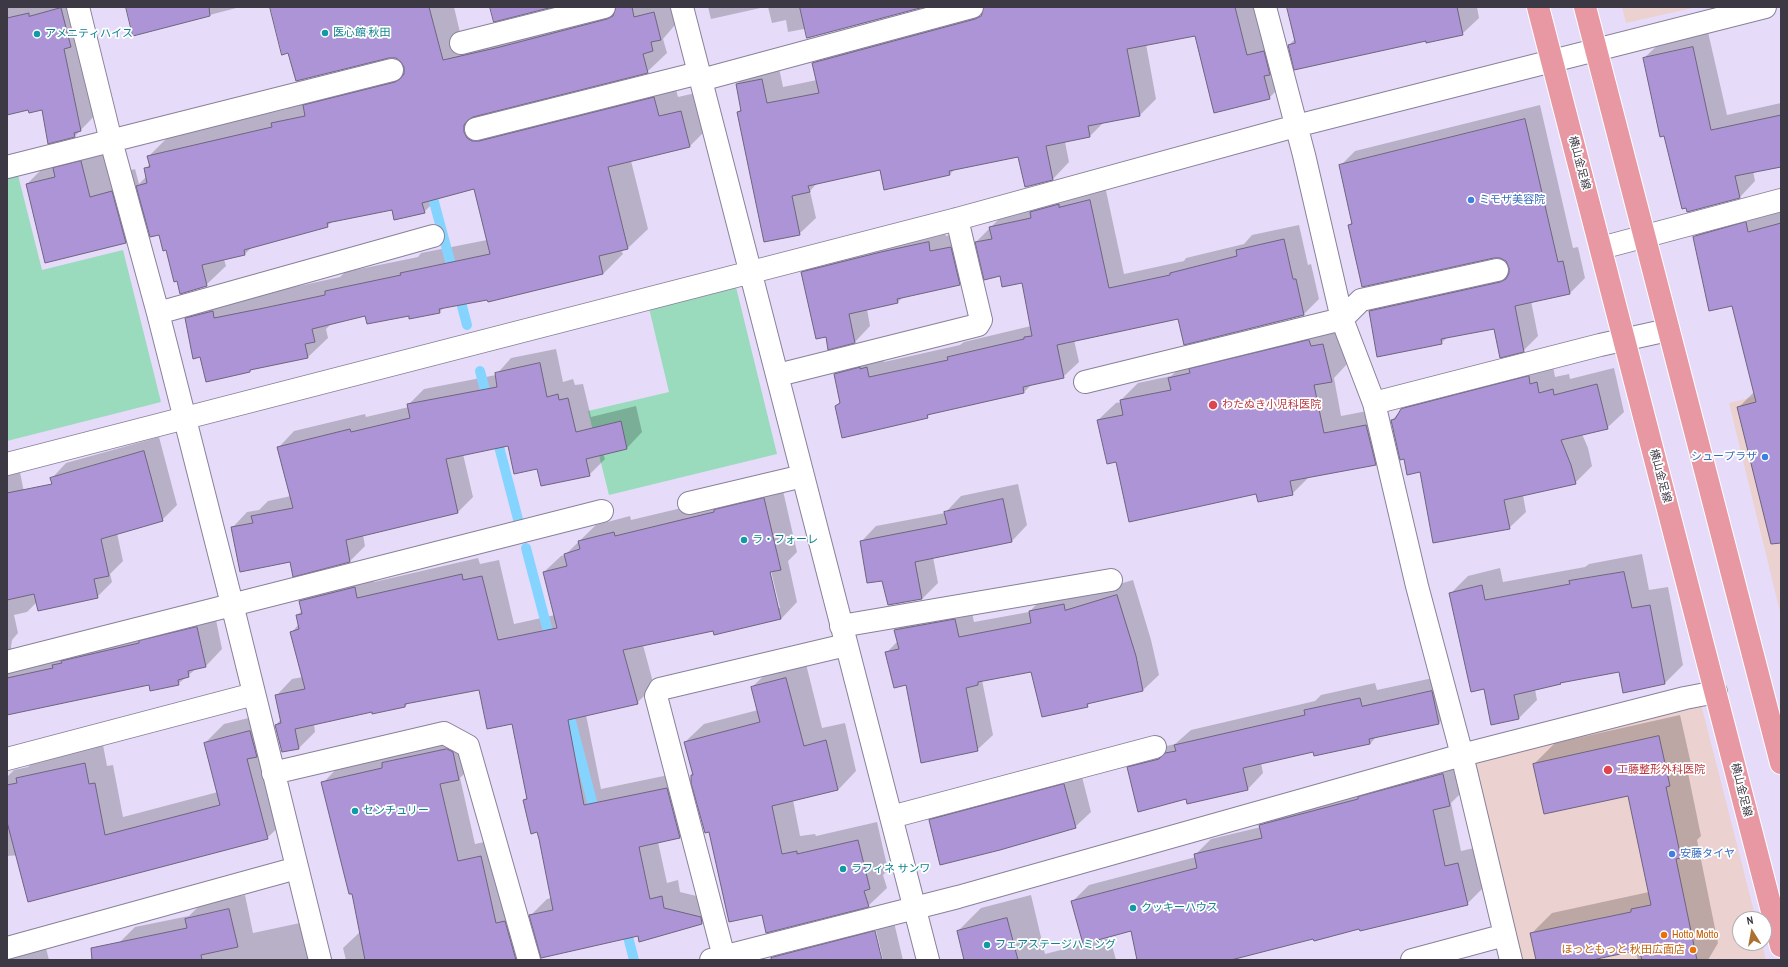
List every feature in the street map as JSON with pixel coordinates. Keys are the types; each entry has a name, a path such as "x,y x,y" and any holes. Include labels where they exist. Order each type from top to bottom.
{"main road":[{"name":"横山金足線","path":"1538,7 1781,946"},
{"path":"1585,7 1781,763"}],"street":[{"path":"78,7 111,141 158,313 232,604 320,960"},
{"path":"461,43 604,7"},
{"path":"682,7 778,375 843,636 928,960"},
{"path":"476,129 700,76 972,7"},
{"path":"1265,7 1296,126 1342,319 1374,403 1417,586 1462,755 1511,960"},
{"path":"7,464 956,219 1296,126 1765,7"},
{"path":"7,167 392,70"},
{"path":"1601,248 1781,200"},
{"path":"778,375 978,325 981,320 956,219"},
{"path":"158,313 433,236"},
{"path":"1086,382 1342,319 1361,300 1497,270"},
{"path":"1374,403 1668,330"},
{"path":"689,503 803,476"},
{"path":"7,662 602,511"},
{"path":"1112,580 843,636 660,689 656,696 718,959 965,895 1462,755 1685,698 1716,692"},
{"path":"7,759 254,694"},
{"path":"273,774 444,732 468,746 529,960"},
{"path":"891,817 1155,747"},
{"path":"7,948 297,868"},
{"path":"1412,960 1505,934"}],"shaded area":[{"path":"1622,7 1697,7 1626,23"},
{"path":"1781,390 1781,616 1729,403"},
{"path":"1699,696 1754,911 1732,911 1732,951 1764,951 1766,960 1517,960 1461,754"}],"green space":[{"path":"18,175 42,270 123,250 161,402 7,441 7,178"},
{"path":"735,283 777,454 609,495 588,411 669,392 648,304"}],"building":[{"path":"126,7 209,7 210,16 133,36"},
{"path":"270,7 429,7 443,60 500,47 607,19 613,16 616,7 632,7 634,17 654,12 661,40 651,42 653,51 643,54 648,73 473,117 464,125 464,132 467,138 472,141 479,141 654,97 659,116 681,111 690,147 608,167 628,249 599,256 603,274 488,302 487,300 439,309 440,313 409,319 409,316 367,324 365,316 312,329 315,342 305,344 308,358 250,370 250,372 206,382 200,357 193,359 185,318 213,311 214,318 264,308 325,295 325,291 401,275 400,273 490,254 474,189 422,203 425,213 394,220 392,210 327,223 328,227 244,250 245,255 202,265 207,286 180,294 177,281 174,282 166,250 163,251 159,235 150,237 136,186 147,183 144,168 150,167 147,156 272,127 271,123 305,116 303,105 395,82 404,74 404,67 401,62 396,58 389,58 296,81 288,53 282,55"},
{"path":"490,7 553,7 494,22"},
{"path":"800,7 924,7 807,38"},
{"path":"984,7 1235,7 1247,55 1264,51 1270,75 1264,76 1270,99 1214,113 1195,36 1127,49 1140,116 1088,126 1090,137 1046,146 1053,180 1025,187 1018,157 949,171 950,175 884,190 880,170 808,186 810,192 792,196 800,235 764,242 737,112 741,111 736,84 762,79 767,103 819,93 812,63 975,19 981,16"},
{"path":"1287,7 1457,7 1463,35 1426,43 1426,41 1294,70 1288,45 1295,43"},
{"path":"61,8 71,47 64,49 81,131 74,133 75,137 48,144 42,110 29,113 28,110 7,115 7,18 29,13 29,16"},
{"path":"1693,47 1711,130 1781,115 1781,167 1735,176 1740,198 1687,212 1686,208 1682,209 1664,136 1660,137 1643,58"},
{"path":"1525,119 1558,262 1563,261 1570,294 1515,306 1524,352 1500,358 1494,329 1441,339 1442,344 1377,357 1369,311 1500,282 1506,279 1509,273 1509,268 1506,261 1500,258 1494,258 1362,287 1348,225 1352,224 1339,165"},
{"path":"81,161 90,197 112,191 126,243 45,263 26,184 55,177 53,168"},
{"path":"1090,200 1109,288 1170,275 1170,273 1237,256 1236,250 1284,239 1293,279 1296,279 1304,315 1184,345 1178,319 1057,345 1064,378 1023,387 1024,393 927,415 928,418 842,438 835,406 840,403 834,374 860,367 860,369 867,367 869,377 948,360 947,357 1032,336 1022,283 1002,287 1000,276 984,280 975,242 992,239 989,227 1031,218 1030,212 1059,204 1059,207"},
{"path":"1746,222 1748,232 1781,223 1781,543 1771,544 1737,407 1756,402 1732,306 1709,311 1693,237"},
{"path":"929,242 930,251 951,247 960,285 897,299 898,303 849,314 855,343 828,350 826,337 816,339 801,272 881,252"},
{"path":"1309,340 1311,346 1323,344 1332,382 1314,385 1324,433 1366,425 1376,465 1290,481 1293,495 1258,502 1256,494 1129,522 1116,462 1107,464 1097,420 1123,415 1120,400 1171,390 1168,378 1190,373 1189,369"},
{"path":"540,363 547,397 558,394 559,400 568,398 576,432 621,421 627,449 586,459 590,476 541,486 537,469 514,474 508,446 446,459 458,513 346,540 350,562 293,577 290,562 240,572 231,527 253,523 251,516 293,508 277,447 350,429 351,432 410,418 407,404 497,387 495,373"},
{"path":"1529,376 1530,384 1537,382 1539,393 1553,389 1554,395 1597,384 1608,429 1561,440 1571,465 1576,484 1504,500 1510,529 1433,543 1420,472 1407,475 1404,459 1400,460 1391,420 1395,419 1401,409"},
{"path":"144,451 163,521 101,539 109,576 94,579 98,598 38,611 34,594 7,600 7,493 52,484 50,478"},
{"path":"764,498 781,570 770,572 781,619 714,635 713,631 623,650 638,704 568,720 584,805 667,788 680,838 639,847 650,899 662,896 664,908 701,917 702,924 639,942 638,936 541,958 529,915 553,910 539,839 537,832 531,834 523,800 527,799 512,724 487,729 479,690 405,704 405,707 372,714 372,712 295,729 299,749 282,752 275,725 281,723 275,695 305,689 290,632 299,629 296,615 302,614 299,601 355,587 357,598 462,574 463,580 482,576 498,640 557,628 543,572 567,566 564,554 580,549 578,541 614,532 615,536 714,512 714,510"},
{"path":"1003,499 1012,542 915,562 922,599 888,605 882,581 867,583 860,541 947,524 944,512"},
{"path":"1624,572 1632,608 1650,605 1665,684 1623,693 1619,672 1560,683 1561,684 1514,695 1519,719 1491,725 1484,689 1471,692 1449,593 1482,585 1485,600 1570,584 1569,581"},
{"path":"1117,595 1136,656 1143,691 1087,704 1088,707 1042,717 1031,672 978,682 978,685 966,688 978,751 921,763 906,685 894,688 885,652 899,649 894,630 955,619 959,637 1031,623 1029,611 1064,604 1065,610"},
{"path":"197,627 206,667 188,671 189,677 178,680 179,685 150,691 149,685 7,715 7,678 53,668 52,665 62,663 61,661 139,643 139,641"},
{"path":"786,678 804,746 826,740 838,790 772,806 782,854 797,851 797,854 858,840 870,889 864,891 869,907 766,933 762,915 729,922 709,832 705,833 691,783 691,775 693,775 684,742 760,722 751,687"},
{"path":"1432,691 1439,724 1369,739 1370,744 1314,756 1313,752 1243,768 1248,790 1187,804 1186,799 1138,812 1127,767 1159,759 1165,753 1176,751 1174,745 1305,715 1304,710 1360,698 1362,706"},
{"path":"250,731 257,757 247,759 268,839 28,902 7,822 7,785 17,783 16,778 85,763 89,784 95,783 105,835 220,805 204,743"},
{"path":"1659,736 1670,786 1666,787 1681,858 1676,859 1697,960 1642,960 1639,950 1592,960 1536,960 1530,933 1631,912 1631,909 1651,905 1628,796 1544,814 1533,764"},
{"path":"447,749 453,752 459,780 440,784 458,861 481,856 496,923 505,921 516,960 365,960 352,894 349,894 321,782 382,768 382,763"},
{"path":"1443,774 1450,806 1433,810 1445,866 1458,863 1468,905 1360,931 1359,929 1314,941 1313,939 1231,960 1137,960 1131,931 1083,944 1071,901 1197,868 1194,854 1262,838 1259,825 1358,799 1358,797"},
{"path":"1064,784 1076,828 1000,850 940,865 929,820"},
{"path":"229,909 238,947 201,955 202,960 92,960 91,948 187,928 185,919"},
{"name":"フェアステージハミング","path":"1007,918 1018,960 964,960 957,931"},
{"path":"875,931 882,960 771,960 771,958"}],"waterway":[{"path":"430,187 454,276"},
{"path":"458,291 467,325"},
{"path":"480,371 488,402"},
{"path":"496,435 519,523"},
{"path":"526,548 551,643"},
{"path":"567,706 596,817"},
{"path":"625,925 634,960"}],"place":[{"name":"医心館 秋田","path":"325,33"},
{"name":"アメニティハイス","path":"37,34"},
{"name":"ミモザ美容院","path":"1471,200"},
{"name":"わたぬき小児科医院","path":"1213,405"},
{"name":"シュープラザ","path":"1765,457"},
{"name":"ラ・フォーレ","path":"744,540"},
{"name":"工藤整形外科医院","path":"1608,770"},
{"name":"センチュリー","path":"355,811"},
{"name":"安藤タイヤ","path":"1672,854"},
{"name":"ラフィネ サンワ","path":"843,869"},
{"name":"クッキーハウス","path":"1133,908"},
{"name":"Hotto Motto","path":"1664,935"},
{"name":"フェアステージハミング","path":"987,945"},
{"name":"ほっともっと 秋田広面店","path":"1693,950"}]}
